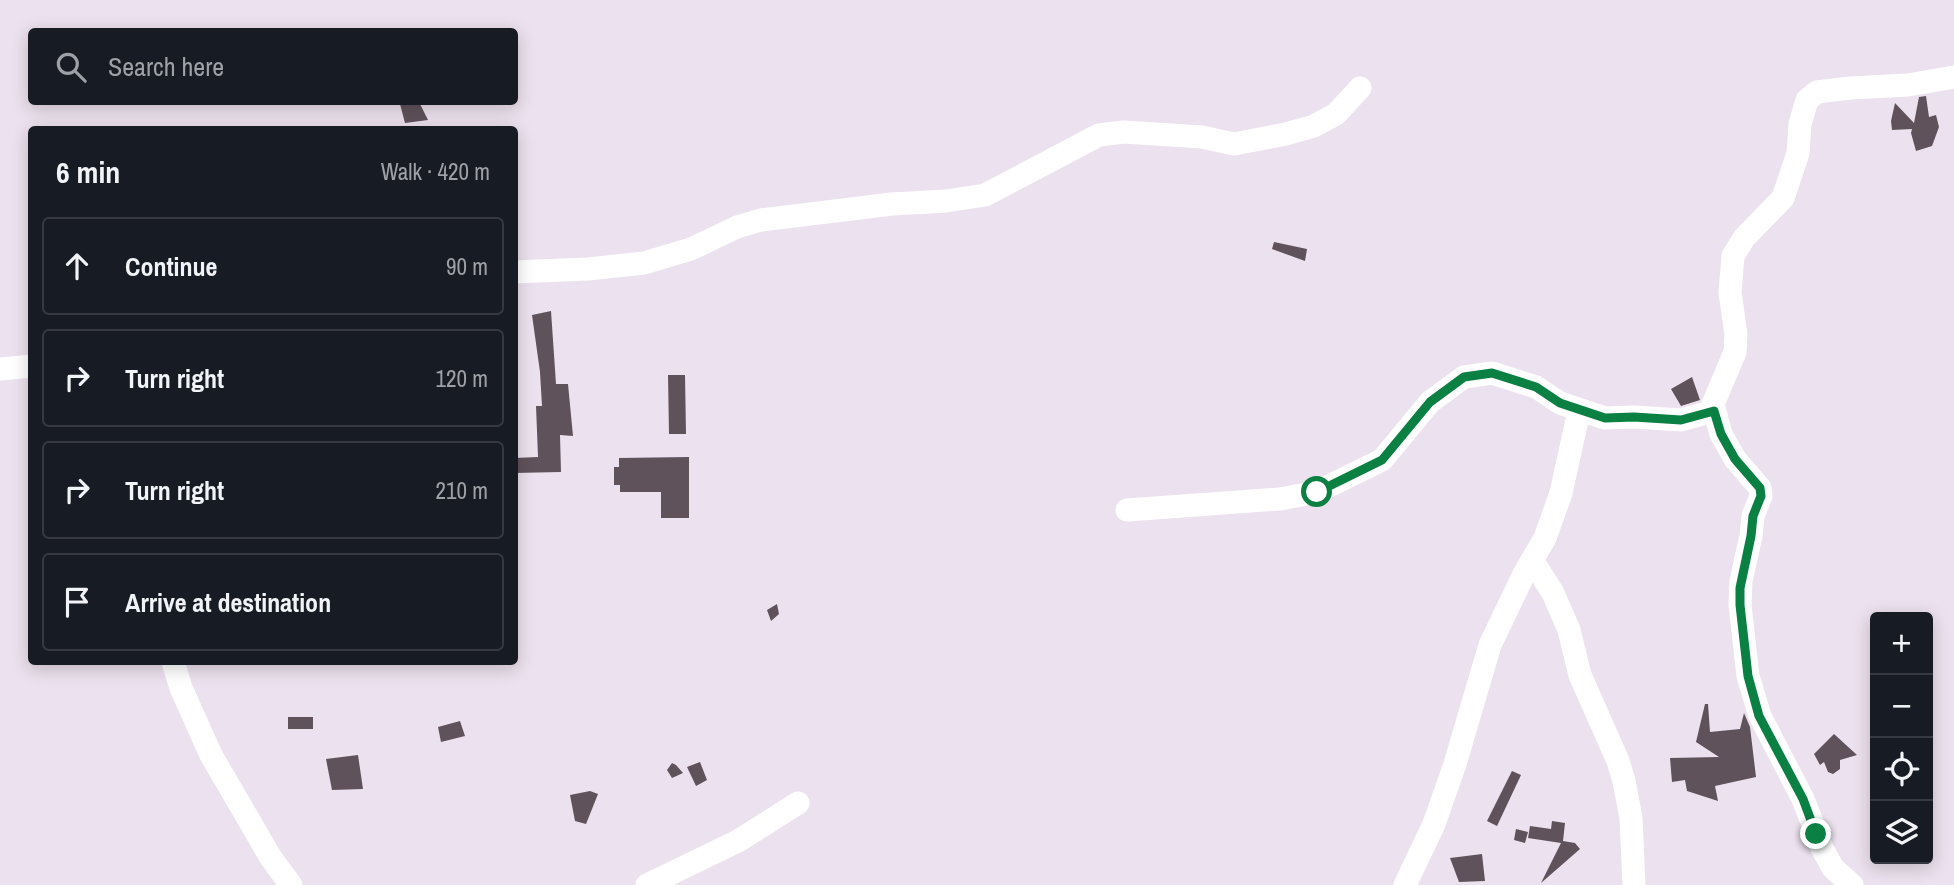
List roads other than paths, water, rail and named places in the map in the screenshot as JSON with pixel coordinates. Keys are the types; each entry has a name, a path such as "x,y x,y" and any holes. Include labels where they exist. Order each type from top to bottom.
{"street":[{"path":"1852,885 1833,868 1822,848 1803,799 1759,716 1748,676 1740,605 1741,581 1753,516 1761,496 1760,488 1721,434 1714,411 1714,397 1724,382 1735,352 1736,335 1730,292 1733,256 1744,238 1783,198 1798,153 1800,124 1807,100 1817,92 1908,85 1954,77"},
{"path":"518,272 644,263 667,258 737,227 761,220 985,195 1100,135 1124,132 1202,137 1234,144 1286,134 1314,126 1336,114 1360,88"},
{"path":"0,369 28,366"},
{"path":"1127,510 1280,499 1317,492 1382,460 1430,402 1464,377 1492,373 1536,387 1560,403 1605,418 1681,420 1714,411"},
{"path":"1405,885 1434,824 1451,776 1490,645 1545,538 1561,493 1579,411"},
{"path":"1532,560 1553,593 1569,630 1580,675 1621,771 1631,818 1634,885"},
{"path":"174,665 181,688 211,755 271,858 291,885"},
{"path":"647,885 738,841 798,803"}]}
